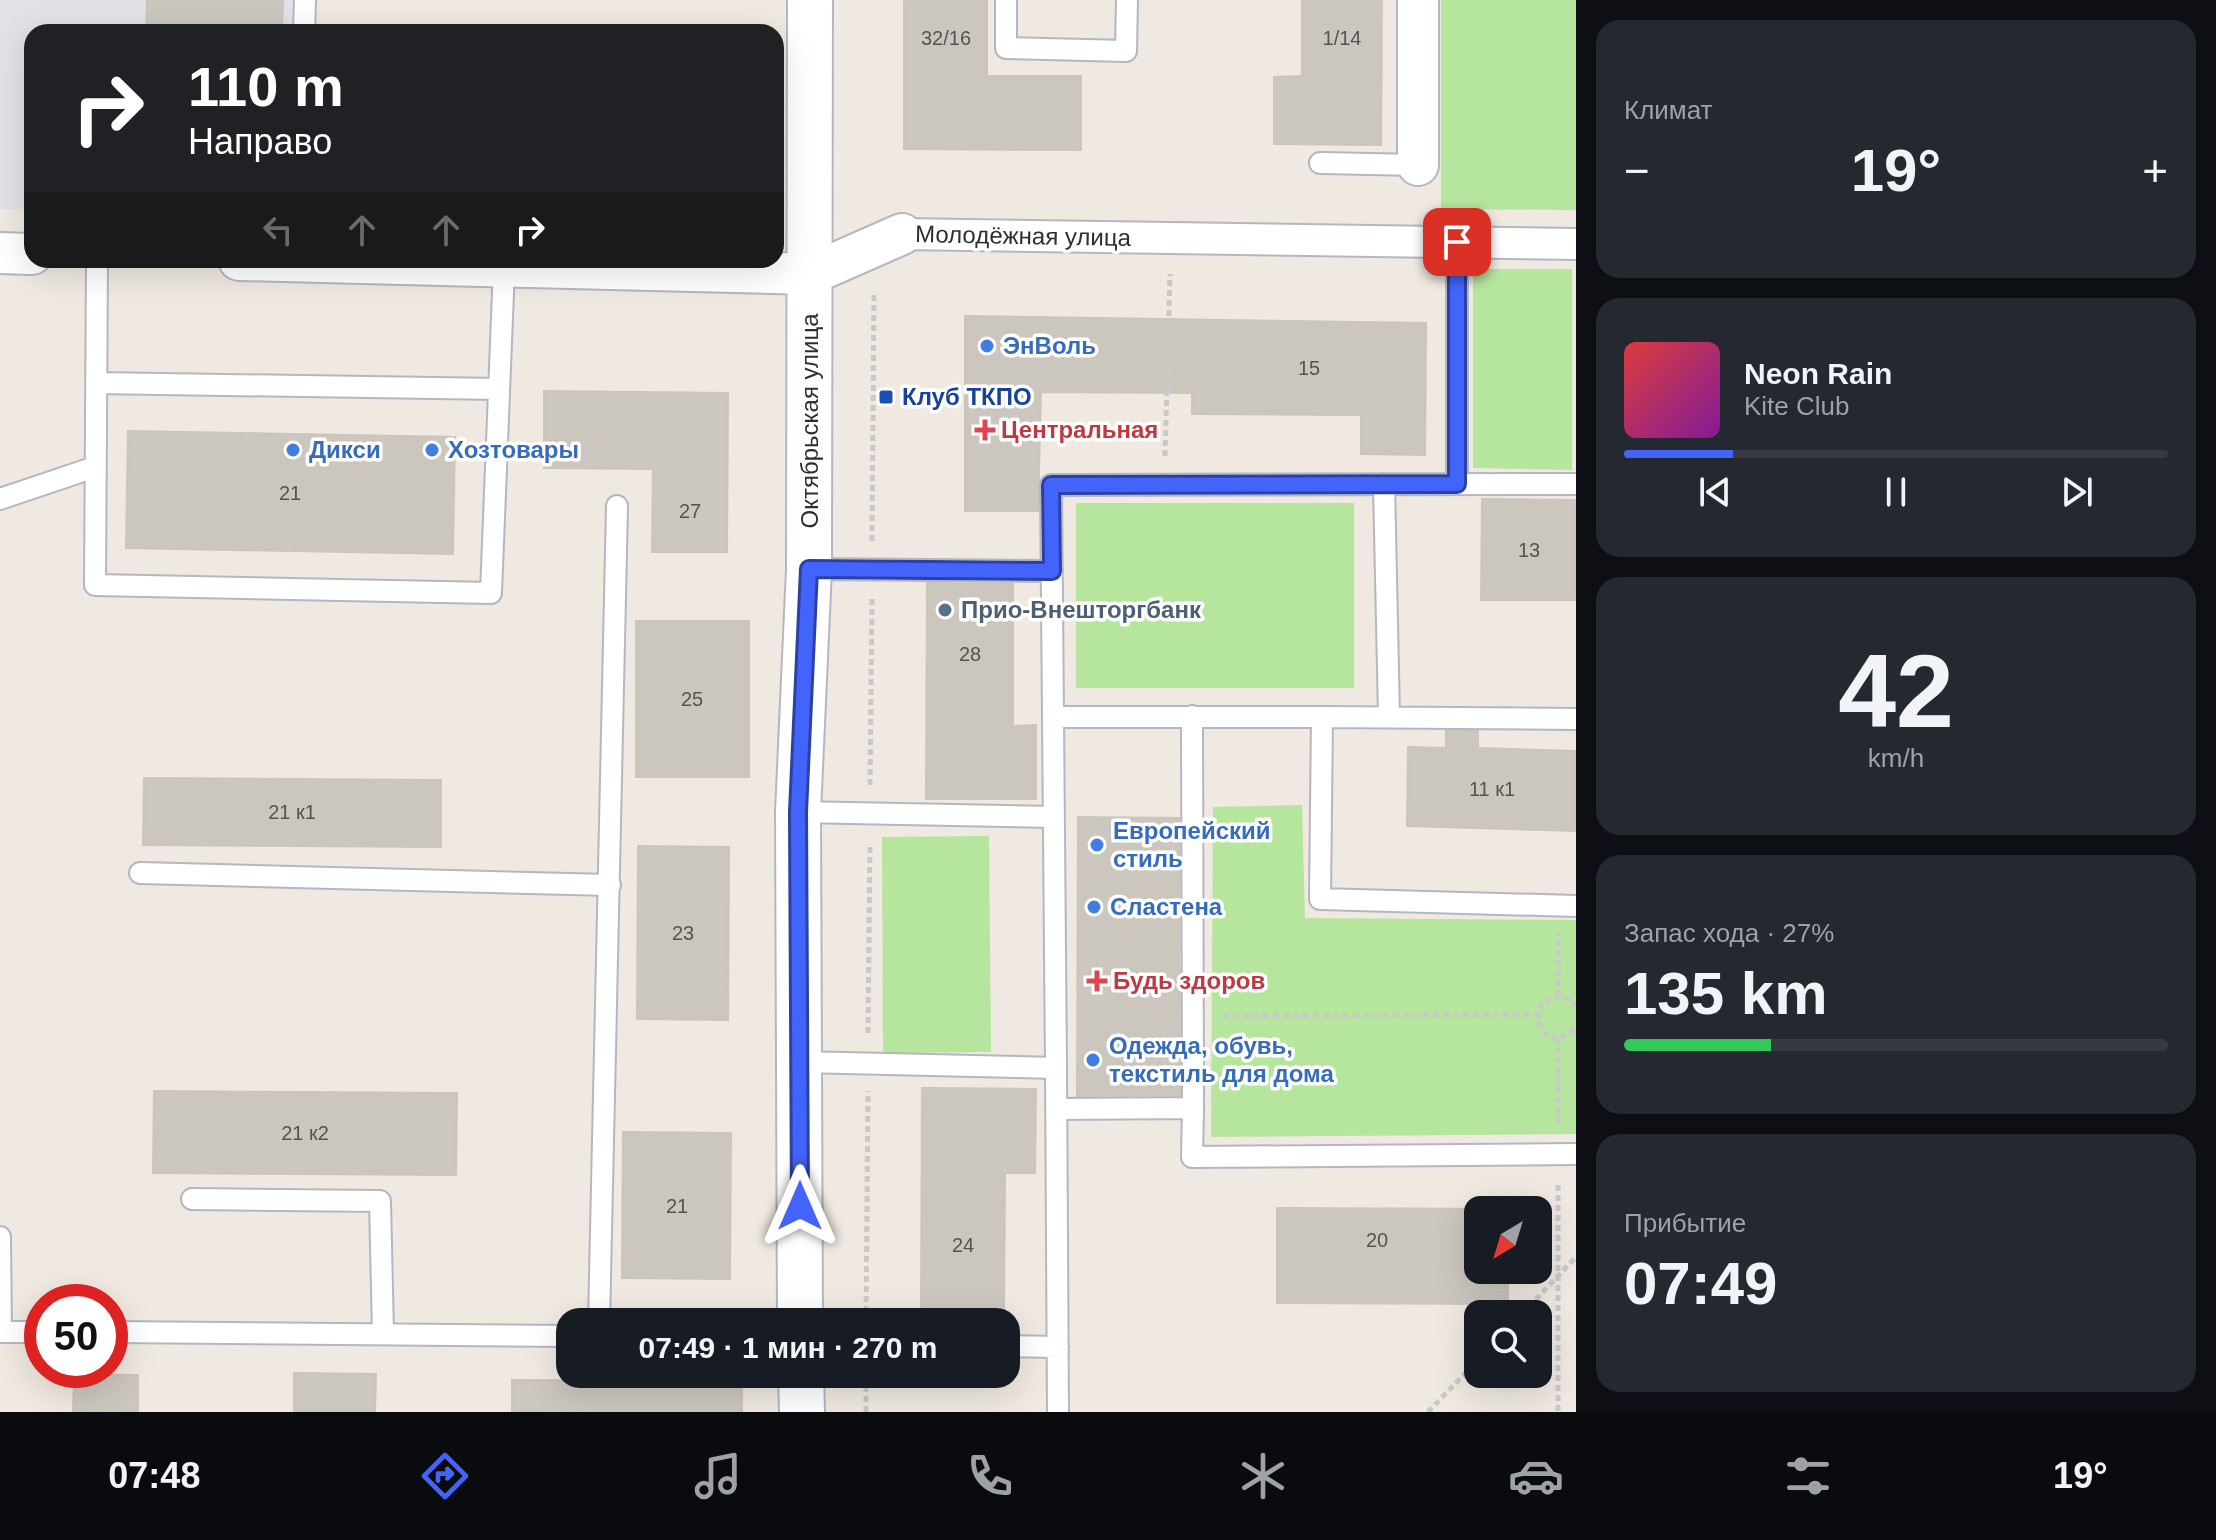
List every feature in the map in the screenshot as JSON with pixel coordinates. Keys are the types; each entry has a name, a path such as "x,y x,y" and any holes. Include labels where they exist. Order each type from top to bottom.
{"main road":[{"name":"Октябрьская улица","path":"800,1308 798,812 809,569 810,0"},
{"path":"801,1388 802,1412"}],"street":[{"path":"1418,0 1418,165"},
{"name":"Молодёжная улица","path":"548,268 811,274 902,234 1576,244"},
{"path":"0,253 24,254"}],"lane":[{"path":"304,24 305,0"},
{"path":"1006,0 1006,48 1126,51 1127,0"},
{"path":"1320,163 1418,165"},
{"path":"1457,242 1457,484"},
{"path":"97,268 95,585 491,593 504,268"},
{"path":"96,383 499,389"},
{"path":"0,499 95,467"},
{"path":"1384,484 1389,716"},
{"path":"1058,1412 1051,485 1576,484"},
{"path":"599,1308 617,506"},
{"path":"809,569 1052,571"},
{"path":"1192,716 1192,1157 1567,1154"},
{"path":"1053,717 1576,719"},
{"path":"1322,717 1320,899 1567,905"},
{"path":"798,812 1053,817"},
{"path":"140,873 610,885"},
{"path":"800,1062 1056,1068"},
{"path":"1056,1109 1193,1108"},
{"path":"192,1199 380,1201 383,1334"},
{"path":"0,1237 1,1332 24,1332"},
{"path":"128,1332 556,1336"},
{"path":"1020,1346 1058,1347"}],"path":[{"path":"1165,485 1171,239"},
{"path":"1558,996 1567,905"},
{"path":"1558,1039 1546,1034 1538,1015 1542,1004 1558,996 1572,1000 1576,1007"},
{"path":"1192,1016 1538,1015"},
{"path":"1558,1039 1576,1029"},
{"path":"1558,1039 1567,1154 1558,1276 1558,1412"},
{"path":"1535,1300 1576,1257"},
{"path":"1428,1412 1464,1375"},
{"path":"866,1388 866,1412"}],"shaded area":[{"path":"0,0 302,0 303,24 24,24 24,209 0,209"}],"green space":[{"path":"1441,0 1576,0 1576,210 1441,209"},
{"path":"1473,269 1572,269 1572,470 1473,468"},
{"path":"1076,503 1354,503 1354,688 1076,688"},
{"path":"1302,805 1305,918 1576,920 1576,1134 1211,1137 1213,807"},
{"path":"989,836 991,1052 883,1053 882,837"}],"building":[{"path":"147,0 283,0 282,24 146,24"},
{"path":"904,0 987,0 987,76 1081,76 1081,150 904,149"},
{"path":"1302,0 1382,0 1381,145 1274,144 1274,77 1302,76"},
{"path":"965,316 1426,323 1425,455 1361,454 1361,415 1192,414 1192,393 1041,392 1038,511 965,511"},
{"path":"544,391 728,393 727,552 652,552 653,469 544,468"},
{"path":"128,431 455,437 453,554 126,548"},
{"path":"1482,499 1576,500 1576,600 1481,600"},
{"path":"927,583 1013,584 1013,726 1036,725 1036,799 926,799"},
{"path":"636,621 749,621 749,777 636,777"},
{"path":"1446,731 1478,731 1478,748 1576,751 1576,831 1407,826 1408,747 1446,748"},
{"path":"144,778 441,780 441,847 143,845"},
{"path":"1078,817 1179,818 1180,1095 1077,1096"},
{"path":"638,846 729,847 728,1020 637,1019"},
{"path":"922,1088 1036,1089 1035,1173 1005,1173 1004,1308 921,1308"},
{"path":"154,1091 457,1093 456,1175 153,1173"},
{"path":"623,1132 731,1133 730,1279 622,1278"},
{"path":"1277,1208 1464,1209 1464,1284 1508,1284 1508,1300 1464,1300 1464,1304 1277,1303"},
{"path":"294,1373 376,1374 375,1412 294,1412"},
{"path":"128,1375 138,1375 138,1412 73,1412 74,1388 128,1388"},
{"path":"512,1380 556,1380 556,1388 742,1388 742,1412 512,1412"}],"place":[{"name":"ЭнВоль","path":"987,346"},
{"name":"Клуб ТКПО","path":"886,397"},
{"name":"Центральная","path":"985,430"},
{"name":"Дикси","path":"293,450"},
{"name":"Хозтовары","path":"432,450"},
{"name":"Прио-Внешторгбанк","path":"945,610"},
{"name":"Европейский стиль","path":"1097,845"},
{"name":"Сластена","path":"1094,907"},
{"name":"Будь здоров","path":"1097,981"},
{"name":"Одежда, обувь, текстиль для дома","path":"1093,1060"}],"route":[{"path":"800,1206 798,812 809,569 1052,571 1051,485 1457,484 1457,242"}]}
